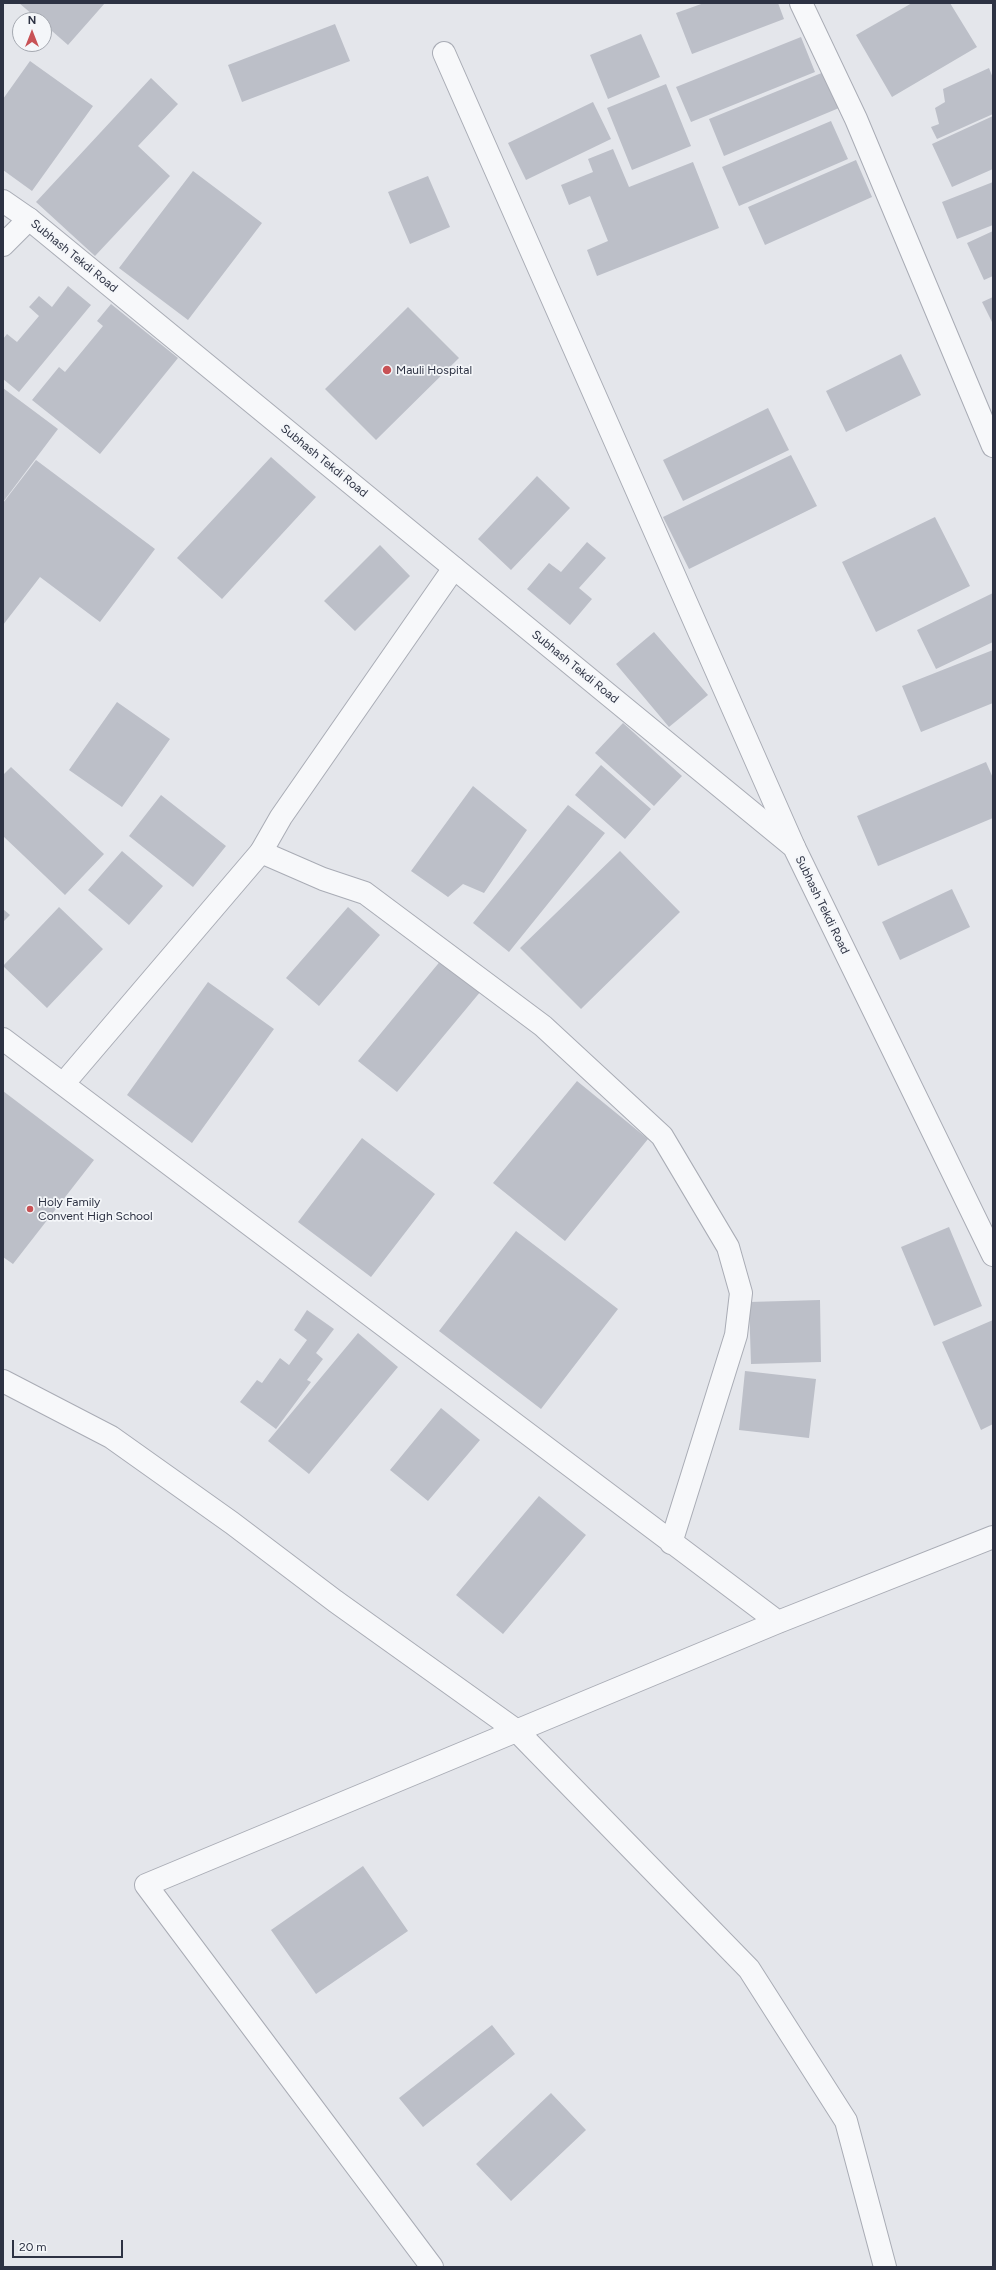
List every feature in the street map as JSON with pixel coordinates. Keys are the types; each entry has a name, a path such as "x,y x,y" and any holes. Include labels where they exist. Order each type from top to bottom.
{"street":[{"path":"801,3 856,119 993,446"},
{"path":"444,52 794,847"},
{"name":"Subhash Tekdi Road","path":"3,201 29,219 794,847 993,1255"},
{"path":"3,245 29,219"},
{"path":"64,1083 261,852 281,817 454,568"},
{"path":"261,852 323,879 365,893 542,1026 662,1136 709,1214 728,1247 741,1293 736,1335 671,1543"},
{"path":"3,1039 64,1083 671,1543 778,1622"},
{"path":"3,1381 111,1437 232,1523 335,1601 517,1730 749,1969 846,2121 885,2267"},
{"path":"432,2267 146,1886 778,1622 993,1537"}],"building":[{"path":"19,3 105,3 68,45 52,31 52,12 30,12"},
{"path":"704,3 778,3 784,19 692,54 676,13"},
{"path":"912,3 950,3 977,47 892,97 856,35"},
{"path":"335,24 350,61 242,102 228,65"},
{"path":"641,34 660,77 608,99 590,55"},
{"path":"801,37 815,72 691,122 676,87"},
{"path":"30,61 93,106 32,191 3,170 3,99"},
{"path":"989,68 993,78 993,114 937,139 931,127 939,124 935,108 945,102 943,89"},
{"path":"824,72 839,108 724,156 709,119"},
{"path":"151,78 178,104 138,146 170,176 95,256 36,202"},
{"path":"666,84 691,146 632,170 607,108"},
{"path":"593,102 611,139 526,180 508,143"},
{"path":"993,116 993,169 952,187 932,144"},
{"path":"831,121 848,159 739,206 722,167"},
{"path":"613,149 629,187 693,162 719,228 597,276 587,250 608,241 590,196 569,205 561,185 593,172 588,159"},
{"path":"856,160 872,197 765,245 748,207"},
{"path":"193,171 262,223 188,320 119,268"},
{"path":"428,176 450,227 410,244 388,192"},
{"path":"993,182 993,225 957,239 942,202"},
{"path":"993,231 993,276 984,280 967,243"},
{"path":"68,286 91,305 19,392 3,379 3,339 7,334 17,342 39,316 29,307 39,296 52,307"},
{"path":"993,297 993,324 982,302"},
{"path":"111,304 178,358 100,454 32,400 59,367 65,372 103,326 97,321"},
{"path":"408,307 459,358 376,440 325,389"},
{"path":"901,354 921,395 846,432 826,391"},
{"path":"3,388 58,429 3,502"},
{"path":"768,408 789,450 683,501 663,460"},
{"path":"791,455 817,506 689,569 663,517"},
{"path":"271,457 316,497 222,599 177,558"},
{"path":"36,460 155,549 100,622 40,577 3,625 3,503"},
{"path":"537,476 570,508 511,570 478,539"},
{"path":"935,517 970,586 876,632 842,562"},
{"path":"587,542 606,558 579,588 592,599 570,625 527,589 549,563 561,572"},
{"path":"380,545 410,576 355,631 324,601"},
{"path":"993,593 993,642 936,669 917,630"},
{"path":"654,632 708,695 669,727 616,664"},
{"path":"993,650 993,703 921,732 902,686"},
{"path":"117,702 170,739 122,807 69,770"},
{"path":"623,723 682,776 654,806 595,753"},
{"path":"986,762 993,778 993,818 878,866 857,816"},
{"path":"601,765 651,809 625,839 575,795"},
{"path":"11,767 104,854 65,895 3,836 3,775"},
{"path":"473,786 527,830 484,893 463,884 448,897 411,871"},
{"path":"161,795 226,846 193,887 129,836"},
{"path":"568,805 605,833 509,952 473,923"},
{"path":"122,851 163,886 129,925 88,890"},
{"path":"620,851 680,912 581,1009 520,948"},
{"path":"952,889 970,927 900,960 882,922"},
{"path":"59,907 103,949 47,1008 3,966"},
{"path":"348,907 380,935 319,1006 286,978"},
{"path":"3,909 10,915 3,922"},
{"path":"442,959 481,991 397,1092 358,1061"},
{"path":"208,982 274,1029 192,1143 127,1095"},
{"path":"577,1081 648,1139 565,1241 493,1183"},
{"name":"Holy Family Convent High School","path":"3,1091 94,1160 13,1264 3,1257"},
{"path":"362,1138 435,1194 371,1277 298,1222"},
{"path":"949,1227 982,1306 934,1326 901,1247"},
{"path":"516,1231 618,1309 541,1409 439,1331"},
{"path":"820,1300 821,1362 751,1364 749,1302"},
{"path":"307,1310 334,1329 316,1353 323,1359 307,1380 311,1382 276,1429 240,1402 257,1380 262,1383 280,1358 289,1365 307,1340 294,1330"},
{"path":"993,1320 993,1424 981,1430 942,1342"},
{"path":"358,1333 398,1367 309,1474 268,1441"},
{"path":"745,1371 816,1379 809,1438 739,1430"},
{"path":"441,1408 480,1440 428,1501 390,1470"},
{"path":"539,1496 586,1535 503,1634 456,1595"},
{"path":"363,1866 408,1931 316,1994 271,1930"},
{"path":"492,2025 515,2054 423,2127 399,2098"},
{"path":"551,2093 586,2130 511,2201 476,2164"}],"place":[{"name":"Mauli Hospital","path":"387,370"},
{"name":"Holy Family Convent High School","path":"30,1209"}]}
